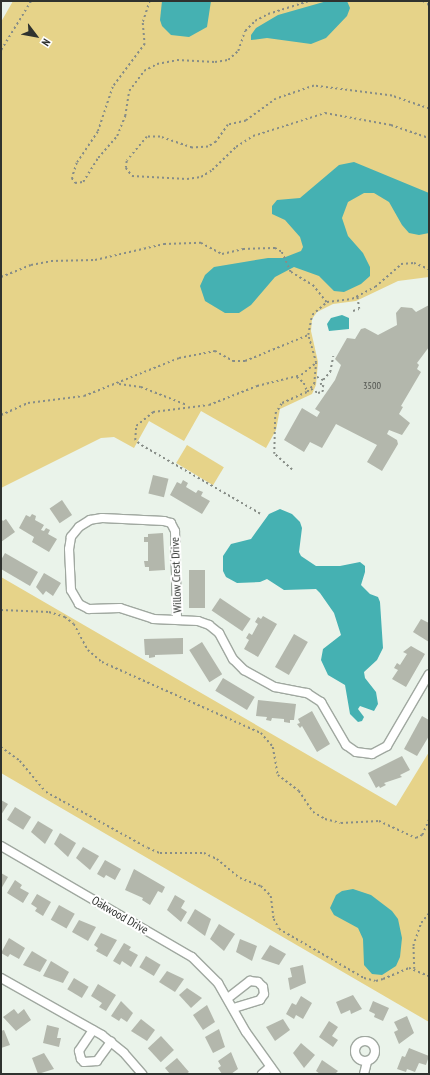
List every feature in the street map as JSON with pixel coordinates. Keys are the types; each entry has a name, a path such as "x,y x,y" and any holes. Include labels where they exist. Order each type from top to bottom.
{"street":[{"name":"Willow Crest Drive","path":"177,620 175,531 171,523 164,521 102,518 90,520 79,527 72,537 69,549 71,590 79,604 89,609 120,608 153,619 198,621 214,628 233,659 252,675 275,687 301,692 317,698 346,745 361,754 372,754 387,746 429,674"},
{"name":"Oakwood Drive","path":"1,846 187,954 209,973 228,998 246,1032 276,1074"},
{"path":"1,978 93,1030 111,1042 142,1074"},
{"path":"228,998 250,981 258,982 263,987 264,994 260,1000 234,1008"},
{"path":"93,1030 79,1051 81,1059 84,1062 97,1061 111,1042"},
{"path":"364,1074 367,1062"},
{"path":"262,1074 270,1067"}],"path":[{"path":"1,50 31,1"},
{"path":"150,1 143,23 145,44 113,87 98,132 77,163 72,178 75,183 83,182 98,158 118,136 125,116 129,91 144,71 157,64 177,60 215,62 228,60 238,51 245,30 255,21 268,14 309,1"},
{"path":"423,1 429,5"},
{"path":"429,109 392,96 314,86 276,99 246,121 228,125 216,142 208,147 192,148 160,137 147,138 127,161 126,168 132,176 187,179 201,177 212,170 236,147 253,136 325,114 391,124 429,138"},
{"path":"1,277 42,263 95,260 164,244 201,243 222,254 249,248 275,248 284,256 290,271 313,285 327,302"},
{"path":"292,470 274,454 276,414 282,404 311,389 316,376 316,363 308,336 312,315 327,302 357,297 380,285 401,264 414,263 429,268"},
{"path":"353,311 359,309 357,297"},
{"path":"1,415 28,403 72,400 118,384 179,358 215,351 233,361 245,362 308,336"},
{"path":"311,389 318,393 322,392 324,387 320,385 331,370 333,356"},
{"path":"260,514 135,440 136,426 146,415 160,410 209,405 257,386 306,373 316,363"},
{"path":"316,376 323,380"},
{"path":"295,377 304,383 307,392"},
{"path":"118,384 141,387 189,406"},
{"path":"1,610 49,612 64,617 74,624 88,650 102,662 261,733 273,747 278,775 299,791 313,812 325,819 341,822 379,821 416,838 422,834 429,819"},
{"path":"1,747 20,761 46,792 148,848 160,853 204,853 217,860 240,878 261,886 271,896 274,919 279,929 364,978 376,981 383,980 405,969 414,968 429,976"},
{"path":"414,968 413,946 421,923 429,913"}],"shaded area":[{"path":"13,1 429,1 429,277 398,281 356,301 333,304 317,312 312,319 311,331 318,362 316,385 312,394 280,409 276,430 266,448 201,411 184,441 149,421 134,448 114,437 101,438 1,488 1,22"},
{"path":"187,445 224,467 213,485 176,463"},
{"path":"1,577 396,806 429,752 429,1022 1,773"}],"water":[{"path":"162,1 211,1 207,27 189,37 171,35 162,26 160,20"},
{"path":"327,1 347,1 350,8 347,16 326,38 311,44 267,38 251,40 251,35 256,28 278,15"},
{"path":"354,162 429,193 429,233 419,235 409,233 402,225 389,202 374,193 364,193 348,202 342,218 348,236 363,253 370,267 370,276 361,284 344,292 334,291 319,276 294,267 275,277 251,305 239,313 225,313 205,301 200,286 205,275 214,267 268,258 283,258 301,251 303,247 300,237 285,220 272,214 272,206 277,200 300,198 339,165"},
{"path":"342,315 349,318 349,329 329,331 327,324 331,318"},
{"path":"280,509 292,514 300,522 302,528 299,552 301,556 316,566 340,566 360,562 365,566 365,572 361,585 370,594 378,597 380,602 383,648 377,660 364,672 365,678 376,692 378,704 374,711 360,706 358,709 364,717 362,721 358,722 350,714 345,685 328,675 321,660 323,649 341,635 334,613 320,593 316,589 284,590 267,579 260,582 237,583 226,577 223,571 223,556 231,544 251,539 269,514"},
{"path":"353,889 371,895 392,911 398,919 402,938 400,957 396,966 382,975 372,974 364,965 363,939 358,928 334,915 330,908 336,895 342,891"}],"building":[{"path":"429,305 429,347 417,363 419,365 417,369 421,372 401,406 403,407 399,414 410,423 402,435 389,430 387,434 397,440 398,444 382,471 367,462 377,445 336,424 322,448 310,442 304,452 284,440 302,408 317,417 320,412 315,409 335,380 341,365 335,359 347,338 355,339 361,329 365,328 378,335 397,325 396,313 401,307 412,308 416,312"},
{"path":"153,475 169,479 164,497 148,493"},
{"path":"183,480 188,483 186,487 196,493 198,490 203,492 201,496 210,501 202,514 170,495 177,482 181,484"},
{"path":"62,500 72,515 60,523 50,508"},
{"path":"32,514 36,516 35,520 44,525 41,530 44,531 46,528 50,530 48,534 57,539 49,552 32,542 34,537 19,528 26,515 30,517"},
{"path":"1,519 3,521 6,519 15,532 1,542"},
{"path":"163,533 165,570 149,571 149,567 145,567 144,561 148,561 148,542 144,542 144,537 148,537 148,534"},
{"path":"5,553 38,572 30,586 1,569 1,560"},
{"path":"189,570 205,570 205,608 189,608"},
{"path":"44,573 61,583 53,596 46,591 43,595 36,587"},
{"path":"220,598 251,619 242,631 212,610"},
{"path":"263,616 277,624 258,657 244,649 249,640 246,638 249,633 252,635 258,624 255,622 258,617 261,619"},
{"path":"421,619 429,623 429,642 413,632"},
{"path":"294,634 308,642 289,675 275,667"},
{"path":"183,638 183,654 155,655 155,657 149,658 149,655 145,655 144,639"},
{"path":"202,642 222,674 209,682 189,650"},
{"path":"411,646 425,654 406,687 392,679 398,670 394,668 397,663 400,665 407,654 403,652"},
{"path":"223,678 255,697 247,710 215,691"},
{"path":"258,700 296,704 294,720 290,720 290,723 284,722 284,719 272,718 271,721 266,720 267,717 256,716"},
{"path":"312,711 330,744 317,752 302,726 300,728 297,724 300,723 298,719"},
{"path":"422,716 429,720 429,736 417,756 404,749"},
{"path":"402,756 410,770 400,775 402,777 384,783 386,785 380,788 379,786 376,788 368,773"},
{"path":"1,800 8,804 1,815"},
{"path":"15,807 31,817 23,830 7,820"},
{"path":"38,821 53,830 45,844 31,832"},
{"path":"60,833 76,843 68,857 54,844"},
{"path":"83,847 99,856 90,870 76,858"},
{"path":"105,860 121,869 115,880 106,875 104,878 97,874"},
{"path":"134,869 165,887 162,893 158,891 150,905 142,900 143,898 125,890"},
{"path":"1,873 8,877 1,889"},
{"path":"15,880 22,885 20,888 29,893 23,903 7,893"},
{"path":"37,894 51,902 43,916 35,911 37,908 31,904"},
{"path":"175,895 185,901 181,908 187,912 181,922 167,910"},
{"path":"59,905 75,914 67,929 51,920"},
{"path":"195,909 211,919 205,936 187,923"},
{"path":"79,920 96,927 88,941 72,932"},
{"path":"219,924 235,934 224,951 210,939"},
{"path":"101,933 117,940 107,957 96,951 98,948 94,945"},
{"path":"9,938 25,948 19,959 10,954 8,957 1,953"},
{"path":"240,939 257,946 252,961 236,952"},
{"path":"124,943 131,947 129,950 138,955 131,967 122,961 120,965 113,961"},
{"path":"270,945 286,954 279,965 261,959"},
{"path":"32,951 47,960 40,972 23,965"},
{"path":"146,956 161,965 154,976 139,967"},
{"path":"51,961 69,972 63,983 43,976"},
{"path":"303,965 306,983 290,990 288,978 292,977 290,968"},
{"path":"167,971 184,979 175,992 159,982"},
{"path":"74,978 89,987 82,998 67,989"},
{"path":"98,984 116,995 106,1011 99,1007 102,1003 91,996"},
{"path":"187,988 202,998 191,1008 179,995"},
{"path":"353,995 362,1009 351,1014 350,1010 341,1014 336,1002"},
{"path":"301,996 312,1003 303,1019 296,1015 294,1019 286,1014 292,1003 296,1005"},
{"path":"121,1001 133,1013 127,1022 121,1018 119,1021 111,1016"},
{"path":"373,1001 389,1008 383,1021 374,1017 375,1014 369,1011"},
{"path":"207,1005 215,1022 203,1030 193,1015"},
{"path":"14,1009 18,1014 24,1009 31,1020 16,1031 3,1017"},
{"path":"407,1016 414,1033 399,1044 394,1032 398,1030 394,1022"},
{"path":"141,1019 155,1030 147,1041 131,1031"},
{"path":"283,1019 290,1030 275,1041 266,1027"},
{"path":"329,1021 338,1027 332,1036 338,1040 333,1047 319,1037"},
{"path":"47,1025 59,1028 57,1038 61,1038 59,1047 43,1043"},
{"path":"219,1029 225,1047 213,1053 205,1037"},
{"path":"4,1030 10,1045 1,1048 1,1031"},
{"path":"161,1036 174,1050 161,1062 148,1048"},
{"path":"301,1043 315,1055 304,1068 293,1053"},
{"path":"409,1048 429,1056 426,1065 419,1063 415,1072 407,1069 406,1072 397,1069 402,1056 405,1057"},
{"path":"231,1052 238,1069 231,1074 222,1074 218,1068 221,1066 218,1061"},
{"path":"44,1053 54,1069 38,1074 32,1058"},
{"path":"177,1058 189,1072 186,1074 170,1074 165,1068"},
{"path":"322,1060 338,1071 335,1074 320,1074 316,1071"}]}
